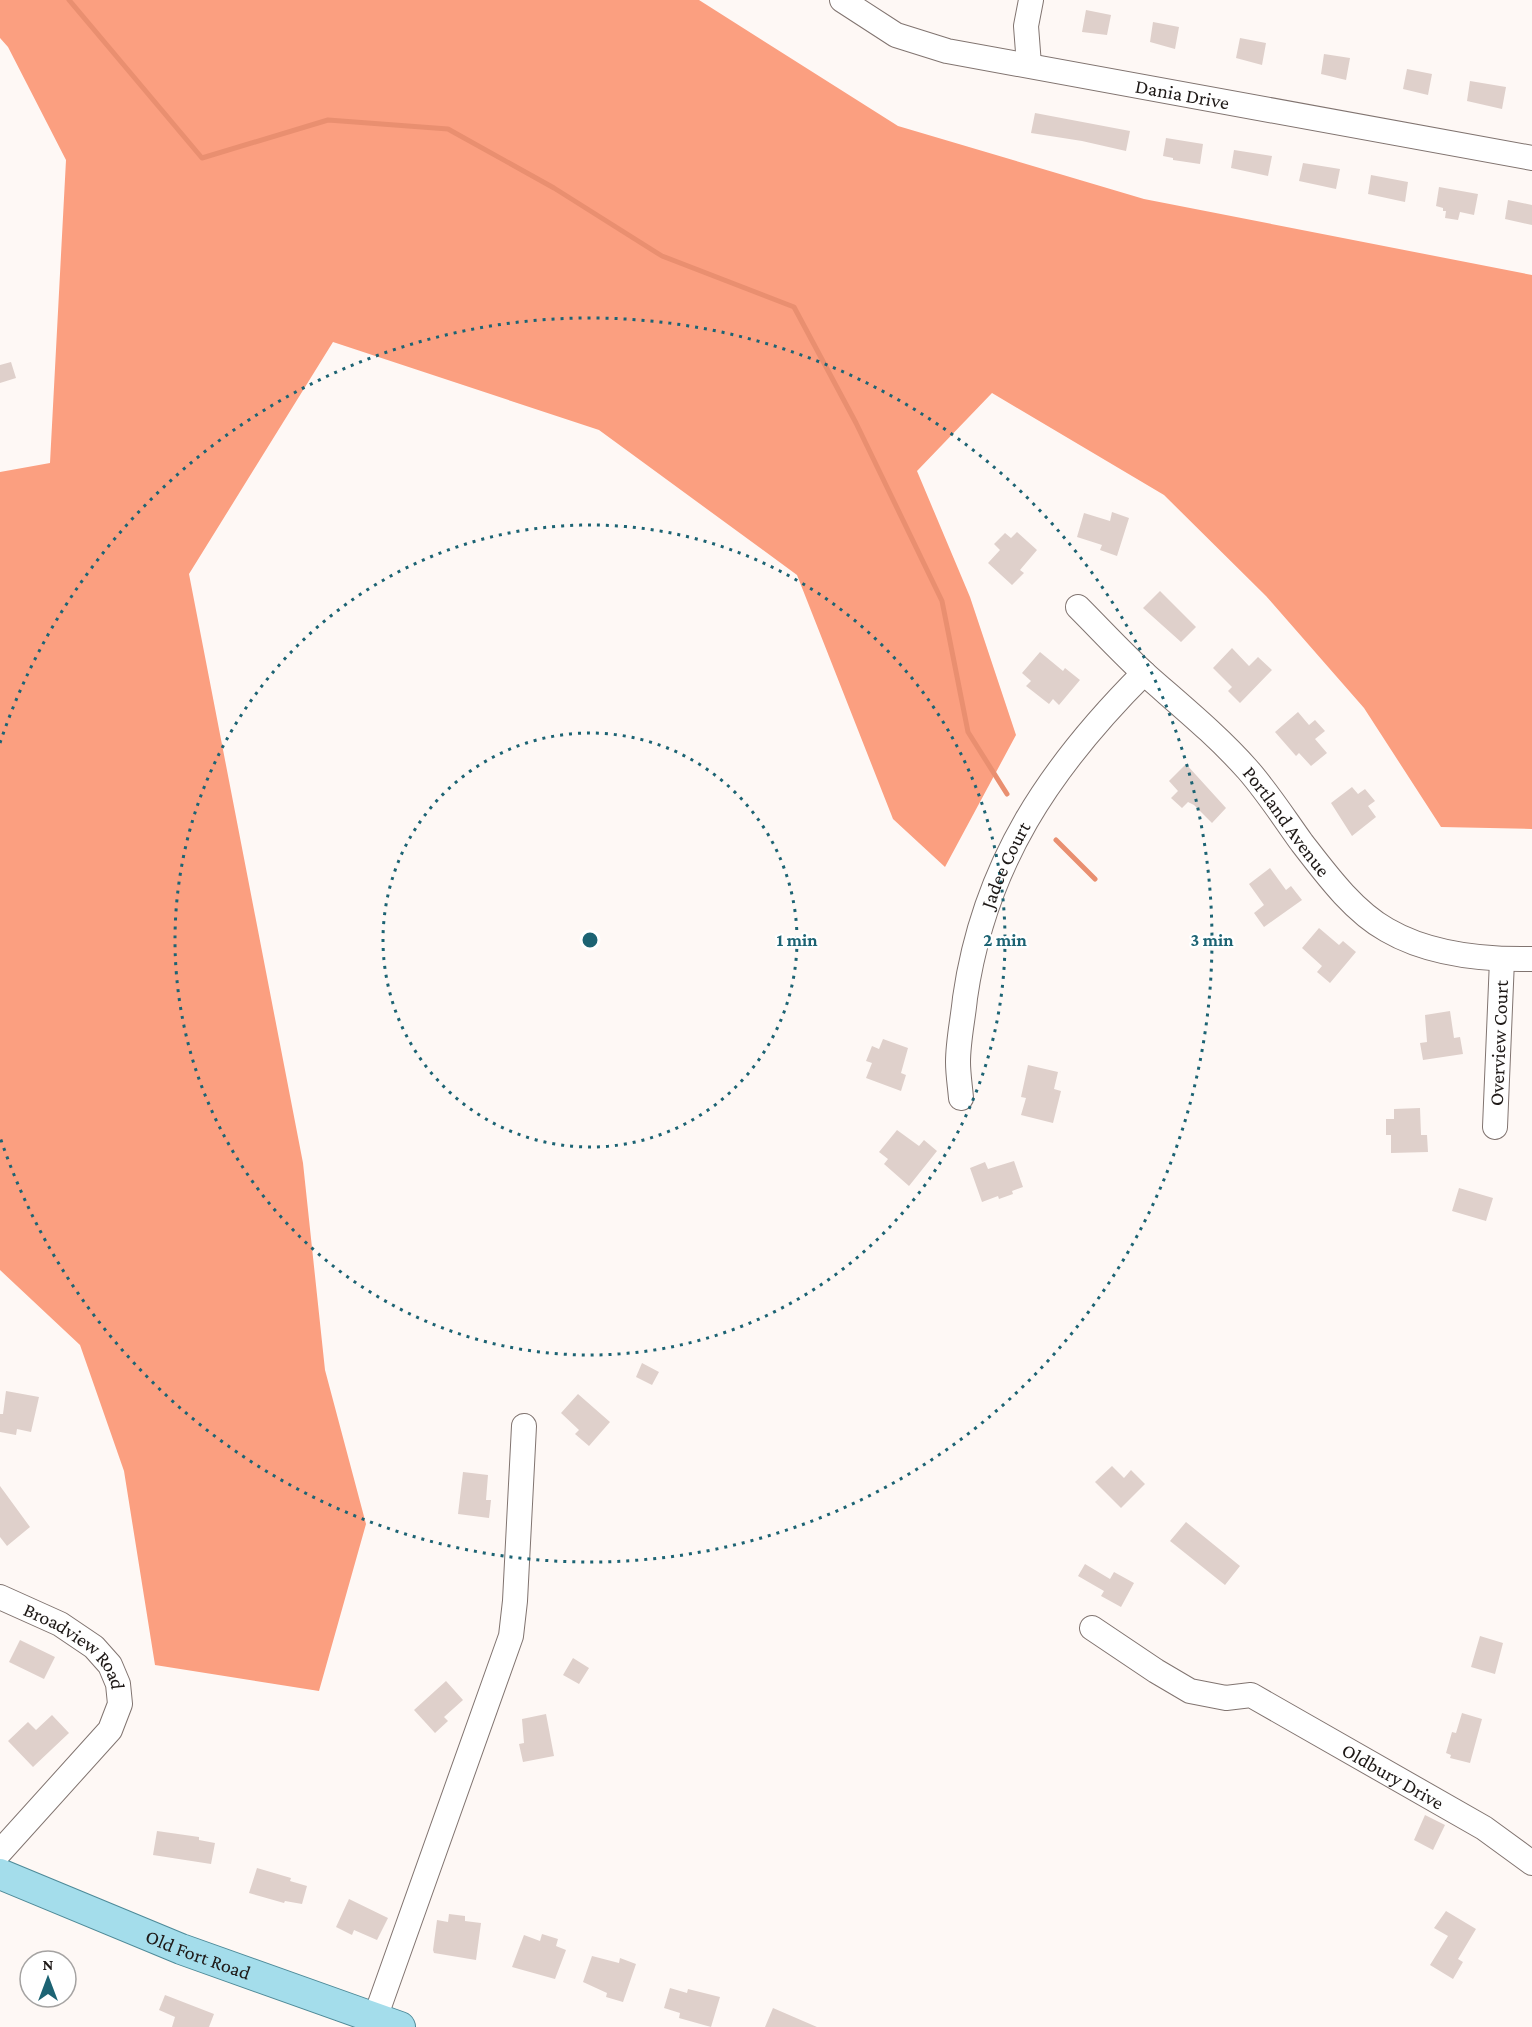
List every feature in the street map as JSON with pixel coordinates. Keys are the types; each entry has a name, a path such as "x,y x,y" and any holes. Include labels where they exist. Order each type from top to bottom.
{"main road":[{"name":"Old Fort Road","path":"0,1874 181,1948 387,2022"}],"street":[{"name":"Dania Drive","path":"842,0 896,34 947,51 1532,158"},
{"path":"1029,65 1026,26 1031,0"},
{"name":"Portland Avenue","path":"1078,607 1144,673 1248,769 1322,867 1347,897 1371,919 1386,930 1414,944 1502,960 1532,959"},
{"name":"Jadee Court","path":"962,1098 958,1061 968,980 976,938 997,879 1017,834 1060,768 1112,705 1144,673"},
{"name":"Overview Court","path":"1495,1127 1502,960"},
{"path":"387,2022 510,1636 515,1601 524,1426"},
{"name":"Broadview Road","path":"0,1597 60,1624 94,1647 110,1665 118,1684 120,1704 110,1730 0,1852"},
{"name":"Oldbury Drive","path":"1092,1628 1190,1691 1226,1698 1251,1695 1477,1824 1532,1863"}],"shaded area":[{"path":"0,0 699,0 898,126 1144,199 1532,275 1532,829 1441,827 1364,708 1266,596 1164,495 992,393 917,471 970,597 1016,735 945,867 893,819 797,575 599,430 333,342 189,574 303,1163 325,1370 366,1524 319,1691 155,1665 124,1471 80,1345 0,1270 0,472 50,463 66,160 8,47 0,38"}],"building":[{"path":"1086,10 1111,15 1107,35 1082,32"},
{"path":"1153,22 1179,27 1175,49 1150,42"},
{"path":"1240,38 1266,43 1262,65 1236,58"},
{"path":"1324,54 1350,58 1346,80 1321,74"},
{"path":"1407,69 1432,74 1428,95 1403,89"},
{"path":"1470,81 1506,87 1502,109 1467,101"},
{"path":"1035,113 1130,131 1126,151 1031,133"},
{"path":"1166,138 1203,144 1200,164 1163,156"},
{"path":"1234,150 1272,156 1268,176 1231,168"},
{"path":"1303,163 1340,169 1336,189 1299,181"},
{"path":"1371,175 1408,182 1405,202 1368,194"},
{"path":"1439,187 1478,194 1474,215 1460,212 1458,220 1445,218 1446,211 1436,206"},
{"path":"1508,200 1532,205 1532,225 1505,219"},
{"path":"11,362 16,378 0,383 0,365"},
{"path":"1112,512 1129,518 1117,556 1100,550 1102,545 1077,537 1084,513 1110,521"},
{"path":"1017,532 1037,550 1020,570 1024,573 1012,585 988,563 1000,550 994,544 1005,533 1011,538"},
{"path":"1160,591 1196,627 1181,642 1143,608"},
{"path":"1232,648 1249,666 1258,657 1272,670 1240,703 1228,691 1232,687 1213,668"},
{"path":"1040,652 1063,671 1065,668 1080,680 1059,705 1053,699 1049,704 1026,686 1031,681 1022,673"},
{"path":"1298,712 1309,725 1315,720 1325,731 1315,739 1327,753 1311,766 1299,753 1296,756 1275,732"},
{"path":"1186,764 1226,808 1212,823 1194,805 1188,802 1182,808 1171,798 1178,791 1169,781"},
{"path":"1352,787 1358,794 1365,789 1375,801 1368,806 1376,817 1352,836 1331,803"},
{"path":"1270,868 1286,890 1291,886 1302,900 1264,927 1254,913 1264,905 1249,884"},
{"path":"1319,928 1339,945 1343,941 1356,952 1330,983 1317,972 1322,966 1302,948"},
{"path":"1450,1011 1454,1038 1460,1037 1463,1054 1423,1060 1420,1043 1427,1042 1425,1015"},
{"path":"883,1039 908,1048 901,1073 906,1075 901,1091 866,1078 872,1063 866,1061 872,1046 879,1049"},
{"path":"1028,1065 1058,1072 1054,1089 1061,1091 1053,1123 1021,1115 1026,1098 1021,1097"},
{"path":"1420,1108 1421,1135 1427,1135 1428,1152 1391,1153 1391,1135 1386,1135 1386,1119 1394,1119 1394,1109"},
{"path":"897,1130 919,1146 924,1140 937,1151 909,1186 884,1164 888,1159 879,1152"},
{"path":"1014,1161 1023,1187 1012,1191 1013,1194 999,1199 998,1196 982,1202 970,1168 985,1162 988,1169"},
{"path":"1459,1188 1493,1198 1486,1221 1452,1211"},
{"path":"642,1363 659,1372 652,1385 636,1377"},
{"path":"6,1391 39,1397 31,1432 17,1429 16,1435 0,1432 0,1414 3,1414"},
{"path":"578,1394 610,1422 589,1446 575,1434 579,1430 561,1413"},
{"path":"1112,1466 1124,1478 1131,1470 1145,1484 1121,1508 1095,1482"},
{"path":"463,1472 488,1475 486,1500 491,1500 489,1518 458,1514"},
{"path":"0,1486 30,1527 7,1546 0,1537"},
{"path":"1186,1522 1240,1566 1225,1585 1170,1541"},
{"path":"1085,1564 1110,1579 1114,1572 1134,1583 1121,1607 1101,1596 1104,1591 1078,1576"},
{"path":"1480,1636 1503,1643 1495,1674 1471,1667"},
{"path":"20,1640 55,1657 44,1679 9,1662"},
{"path":"573,1658 589,1668 579,1684 563,1675"},
{"path":"446,1681 463,1700 444,1717 448,1721 435,1733 414,1710"},
{"path":"1462,1713 1482,1719 1470,1763 1450,1758 1451,1755 1446,1753 1452,1732 1456,1733"},
{"path":"546,1714 554,1756 523,1762 519,1744 524,1743 522,1719"},
{"path":"52,1715 69,1733 33,1767 8,1741 28,1722 36,1730"},
{"path":"1425,1815 1445,1825 1433,1850 1414,1840"},
{"path":"157,1831 199,1837 199,1840 215,1843 211,1864 153,1855"},
{"path":"257,1868 291,1878 290,1881 307,1886 302,1904 285,1901 284,1903 249,1893"},
{"path":"349,1899 388,1918 377,1940 354,1930 352,1935 336,1927"},
{"path":"1446,1911 1476,1929 1458,1959 1463,1962 1453,1979 1430,1965 1448,1936 1434,1928"},
{"path":"449,1914 465,1916 465,1921 481,1923 476,1960 434,1953 437,1920 448,1922"},
{"path":"542,1934 558,1939 556,1946 566,1950 555,1979 512,1967 524,1935 540,1941"},
{"path":"592,1956 619,1963 620,1958 636,1964 623,2002 606,1997 607,1993 583,1982"},
{"path":"670,1988 687,1993 688,1989 720,1997 711,2027 679,2018 680,2013 664,2008"},
{"path":"165,1995 214,2014 209,2027 172,2027 175,2017 159,2010"},
{"path":"773,2008 817,2027 765,2027"}],"waterway":[{"path":"69,0 202,158 328,120 448,129 554,188 662,256 794,307 856,423 942,601 968,732 1007,794"},
{"path":"1056,840 1095,879"}]}
